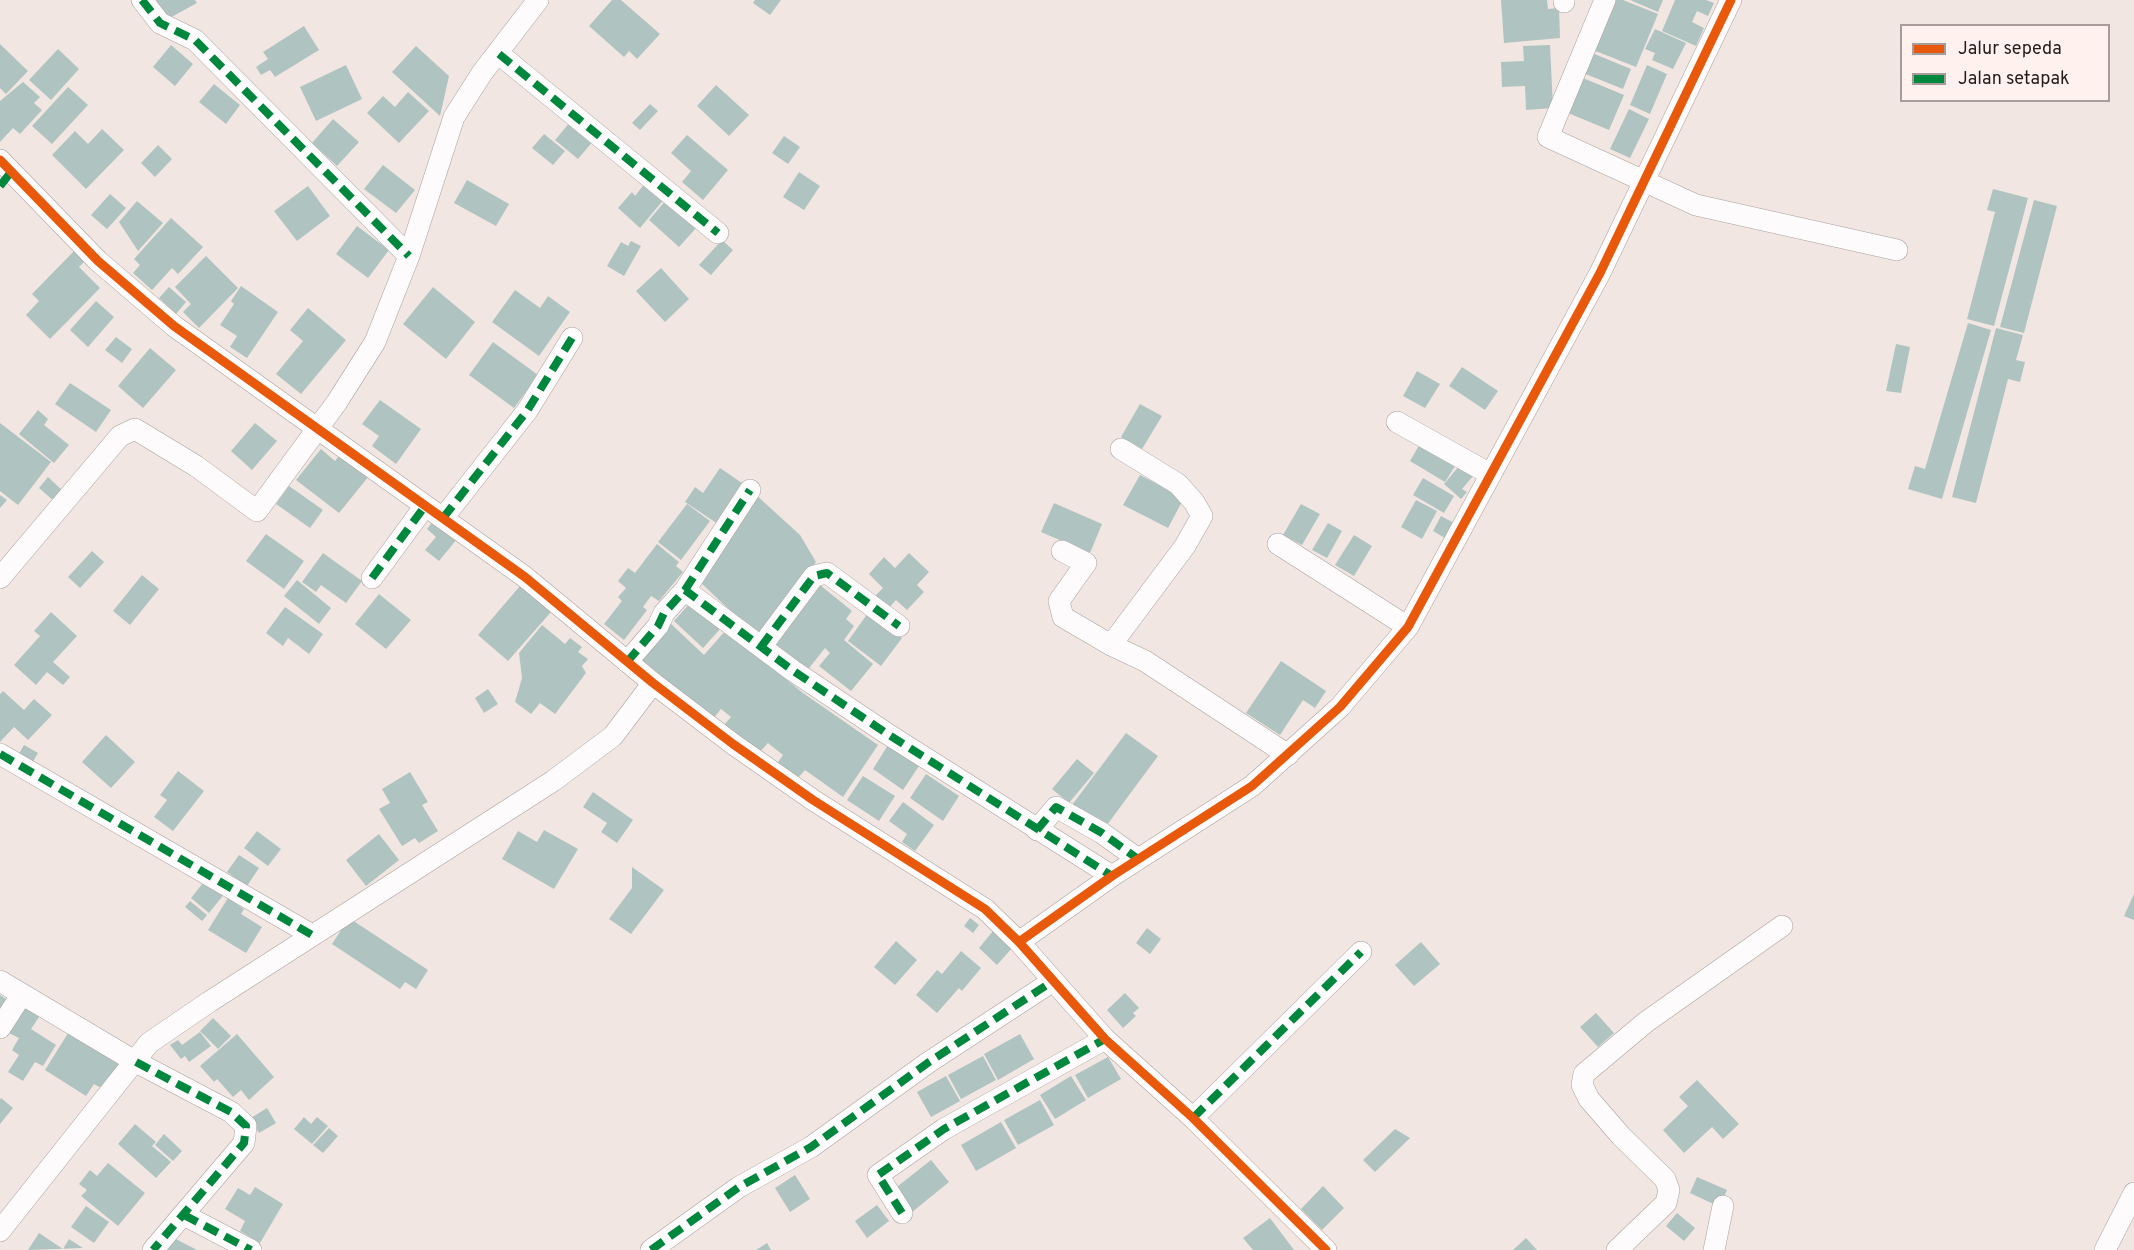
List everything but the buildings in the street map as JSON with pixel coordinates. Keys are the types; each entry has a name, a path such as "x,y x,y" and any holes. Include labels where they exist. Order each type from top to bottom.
{"street":[{"path":"142,0 160,23 195,40 409,256"},
{"path":"0,578 120,436 135,429 196,466 257,511 317,431 375,342 409,256 454,117 482,73 499,54 538,0"},
{"path":"1605,0 1548,137 1696,205 1896,250"},
{"path":"1020,942 1112,876 1252,786 1340,707 1408,627 1600,273 1731,0"},
{"path":"499,54 718,233"},
{"path":"4,173 98,261 174,326 317,431 335,439 424,506 525,577 653,683 733,744 813,800 985,909 1020,942 1105,1039 1193,1118 1320,1248"},
{"path":"443,518 527,411 572,338"},
{"path":"1397,422 1490,474"},
{"path":"1111,645 1185,546 1202,516 1194,502 1178,484 1121,449"},
{"path":"627,662 658,626 664,613 685,590 750,490"},
{"path":"372,578 424,506"},
{"path":"1278,543 1408,627"},
{"path":"1062,551 1086,563 1059,601 1063,617 1111,645 1145,661 1288,755"},
{"path":"761,647 814,576 827,573 899,626"},
{"path":"685,590 761,647 886,733 1112,876"},
{"path":"0,1231 149,1043 312,935 553,781 613,736 653,683"},
{"path":"0,754 312,935"},
{"path":"1037,830 1056,807 1102,833 1138,859"},
{"path":"1617,1250 1666,1203 1669,1190 1665,1179 1621,1136 1589,1099 1582,1086 1584,1074 1646,1022 1782,927"},
{"path":"1193,1118 1360,952"},
{"path":"0,981 136,1062 231,1112 246,1126 244,1143 153,1250"},
{"path":"651,1250 739,1187 811,1147 929,1062 1053,981"},
{"path":"0,1028 22,994"},
{"path":"902,1213 878,1175 944,1129 1105,1039"},
{"path":"2106,1250 2134,1193"},
{"path":"1714,1250 1723,1206"},
{"path":"184,1215 251,1250"}],"marked path":[{"path":"142,0 160,23 195,40 409,256"},
{"path":"499,54 718,233"},
{"path":"0,186 11,172"},
{"path":"443,518 527,411 572,338"},
{"path":"685,590 750,490"},
{"path":"372,578 425,506"},
{"path":"761,647 814,576 827,573 899,626"},
{"path":"627,662 658,626 664,613 685,590 792,670 886,733 1112,876"},
{"path":"0,754 312,935"},
{"path":"1037,830 1056,807 1102,833 1138,859"},
{"path":"1193,1118 1361,952"},
{"path":"651,1250 739,1187 811,1147 929,1062 1053,981"},
{"path":"902,1213 878,1175 944,1129 1105,1039"},
{"path":"136,1062 231,1112 246,1126 244,1143 153,1250"},
{"path":"184,1215 251,1250"}],"cycle path":[{"path":"1019,942 1112,876 1252,786 1340,707 1408,627 1600,273 1731,0"},
{"path":"0,160 98,261 174,326 525,577 653,683 733,744 813,800 985,909 1019,942 1105,1039 1193,1118 1326,1250"}]}
